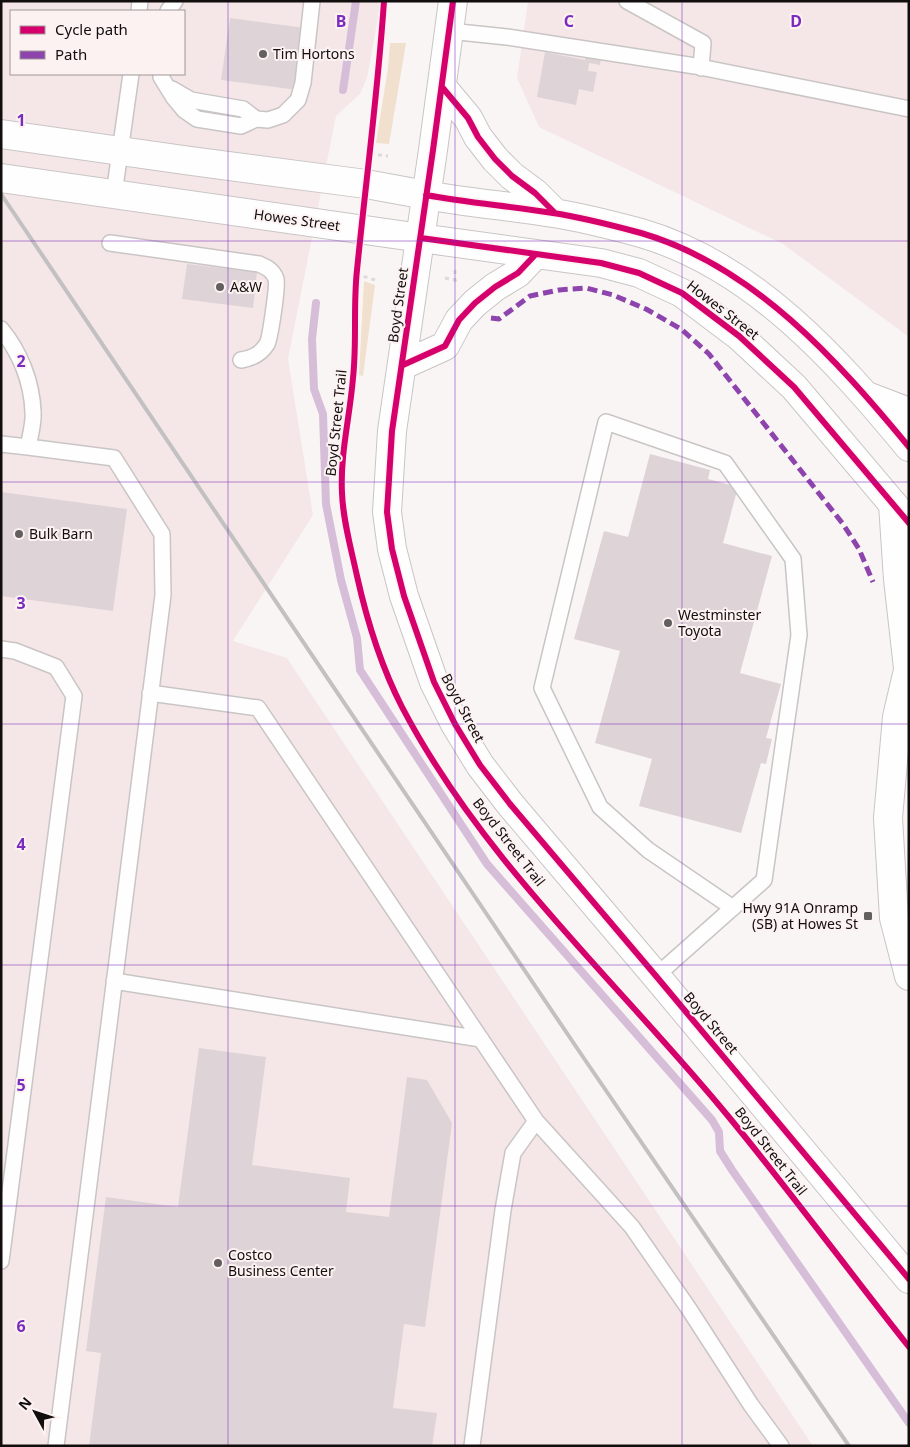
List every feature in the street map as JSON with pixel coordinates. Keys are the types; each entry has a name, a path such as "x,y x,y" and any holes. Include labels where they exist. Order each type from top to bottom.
{"main road":[{"name":"Boyd Street","path":"453,1 403,365 392,431 388,512 392,549 404,596 434,682 455,724 480,765 510,804 909,1279"},
{"path":"442,87 468,118 478,138 495,159 555,213"},
{"name":"Howes Street","path":"1,134 120,151 367,176 426,195 555,213 642,234 672,244 745,284 789,318 867,396 909,447"},
{"name":"Howes Street","path":"1,178 114,194 360,238 421,238 601,263 639,273 682,292 740,336 794,387 901,514"},
{"path":"403,365 445,346 459,320 475,303 495,287 518,273 535,255"},
{"path":"867,396 909,412"},
{"path":"901,514 898,578 908,667 897,717 888,818 894,918 909,976"}],"lane":[{"path":"164,80 174,98 184,110 197,119 241,126 256,120 268,120 283,115 298,100 303,84 312,1"},
{"path":"627,1 703,43 701,68"},
{"path":"449,30 507,37 701,68 909,109"},
{"path":"114,194 131,75"},
{"path":"110,243 259,264 270,269 276,279 276,293 268,342 260,353 251,359 241,360"},
{"path":"1,329 20,360 30,387 33,414 28,447"},
{"path":"656,976 764,880 799,636 793,559 725,463 606,422 542,688 600,807 648,850 732,908"},
{"path":"1,444 114,458 162,534 163,595 56,1446"},
{"path":"1,649 14,651 56,667 74,696 1,1261"},
{"path":"150,693 258,708 536,1121 632,1227 689,1309 750,1405 780,1446"},
{"path":"114,981 481,1039"},
{"path":"472,1446 513,1153 536,1121"}],"path":[{"path":"367,176 371,144"},
{"path":"370,154 388,156"},
{"path":"356,284 360,238"},
{"path":"445,278 455,280 455,269"},
{"path":"356,274 374,280"}],"shaded area":[{"path":"1,1 381,1 367,78 360,94 336,116 288,359 313,515 233,641 287,658 813,1446 1,1446"},
{"path":"528,1 909,1 909,337 783,244 539,127 517,78"},
{"path":"390,43 406,43 389,144 376,143"},
{"path":"364,281 375,285 363,376 359,375"}],"building":[{"name":"Tim Hortons","path":"230,18 305,28 297,90 221,80"},
{"path":"545,52 585,60 585,55 601,58 600,65 589,63 588,71 597,72 593,92 579,89 576,105 537,97"},
{"path":"187,264 257,272 253,308 182,299"},
{"path":"650,454 710,470 708,479 738,487 723,543 772,556 740,673 781,684 766,738 772,739 766,764 761,763 741,833 639,806 652,759 595,743 620,651 574,639 604,531 628,537"},
{"path":"1,492 127,509 113,611 1,596"},
{"name":"Costco Business Center","path":"199,1048 266,1057 252,1165 350,1178 346,1212 389,1217 407,1077 427,1080 452,1123 425,1327 404,1324 393,1408 437,1413 432,1446 89,1446 101,1353 86,1351 106,1197 178,1207"}],"waterway":[{"path":"343,90 356,1"},
{"path":"316,303 312,339 314,389 323,414 326,504 341,580 357,638 360,670 487,864 712,1120 719,1132 720,1151 732,1170 909,1423"}],"railway":[{"path":"1,194 581,1054 849,1446"}],"marked path":[{"path":"491,318 499,319 530,296 559,290 586,288 613,295 646,309 681,329 709,354 843,524 859,549 873,582"}],"cycle path":[{"name":"Boyd Street Trail","path":"384,1 357,270 352,392 342,478 344,514 348,534 365,610 381,659 402,707 435,764 472,817 554,919 686,1066 728,1116 909,1347"},
{"path":"453,1 392,431 387,512 392,549 404,596 434,682 455,724 480,765 510,804 909,1279"},
{"path":"442,87 468,118 478,137 495,159 555,213"},
{"path":"426,195 574,217 641,233 682,248 720,268 756,292 790,320 853,382 909,447"},
{"path":"421,238 601,263 639,273 682,293 739,336 794,387 909,523"},
{"path":"403,365 445,346 459,320 475,303 495,287 518,273 535,255"}],"place":[{"name":"Tim Hortons","path":"263,54"},
{"name":"A&W","path":"220,287"},
{"name":"Bulk Barn","path":"19,534"},
{"name":"Westminster Toyota","path":"668,623"},
{"name":"Hwy 91A Onramp (SB) at Howes St","path":"868,916"},
{"name":"Costco Business Center","path":"218,1263"}]}
